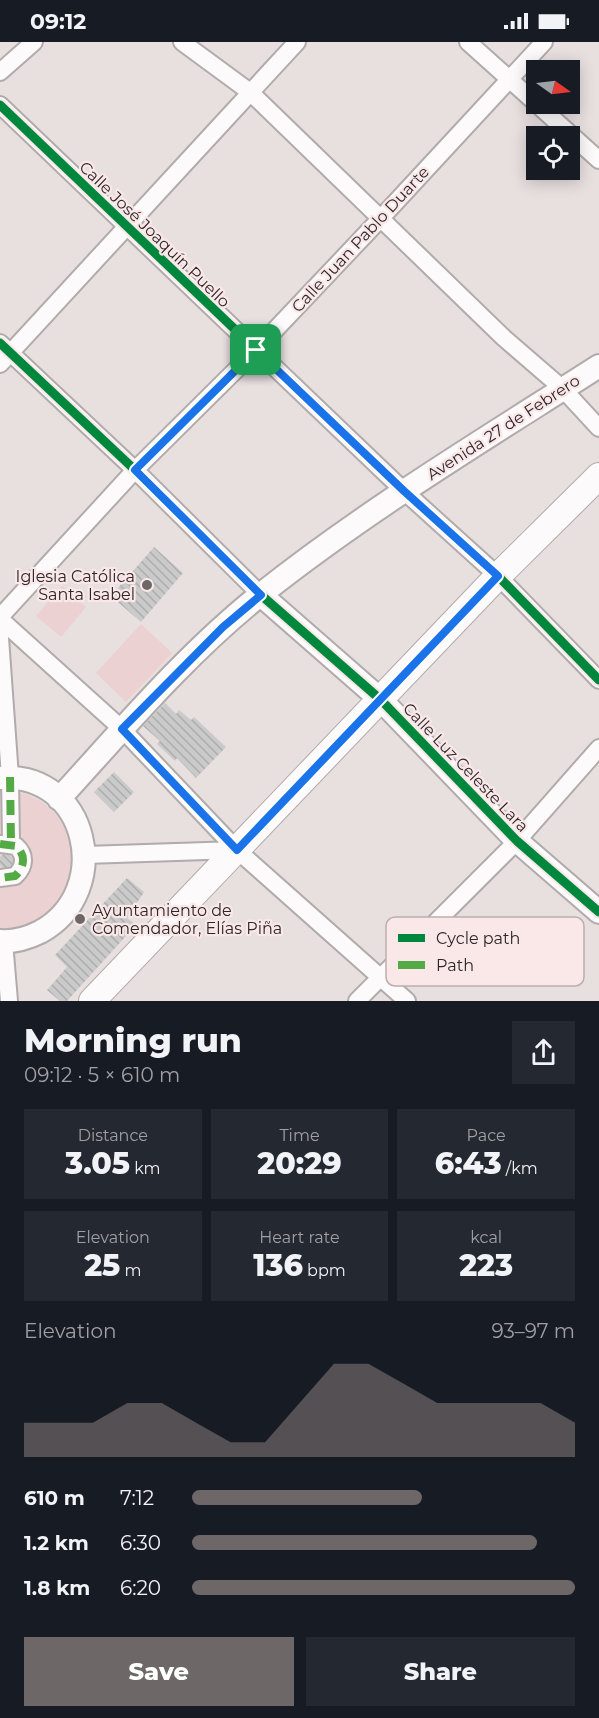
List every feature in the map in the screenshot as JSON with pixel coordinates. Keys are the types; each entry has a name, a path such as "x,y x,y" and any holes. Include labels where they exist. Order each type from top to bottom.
{"main road":[{"path":"92,1001 498,576 599,476"}],"street":[{"path":"0,72 34,42"},
{"path":"182,42 250,92 504,338 563,389 599,428"},
{"path":"3,353 126,227 297,42"},
{"path":"468,42 599,160"},
{"name":"Calle Juan Pablo Duarte","path":"0,618 135,470 256,350 382,218 544,42"},
{"name":"Calle José Joaquín Puello","path":"1,107 404,491 498,576 599,680"},
{"name":"Calle Luz Celeste Lara","path":"3,353 135,470 261,595 381,700 517,841 599,912"},
{"name":"Avenida 27 de Febrero","path":"59,799 122,729 223,627 261,595 404,491 599,366"},
{"path":"0,618 122,729 237,850 386,982"},
{"path":"0,638 5,844 22,854 23,866 15,876 0,878"},
{"path":"440,917 517,841 599,748"},
{"path":"5,778 36,784 59,799 73,815 81,834 85,855 82,881 71,905 53,925 30,937 2,941 9,1001"},
{"path":"85,855 237,850"},
{"path":"357,1001 386,971"},
{"path":"390,986 407,1001"}],"shaded area":[{"path":"62,586 86,607 61,637 36,616"},
{"path":"141,624 172,653 126,702 96,673"},
{"path":"0,790 32,797 55,813 68,836 72,862 67,887 53,909 31,925 0,930"}],"building":[{"name":"Iglesia Católica Santa Isabel","path":"154,547 183,573 141,622 111,596"},
{"path":"165,703 176,714 179,710 191,720 194,717 226,747 196,778 177,758 175,761 157,744 160,741 143,726"},
{"path":"114,772 134,792 114,812 94,792"},
{"path":"6,854 11,856 13,861 11,866 6,868 1,866 -1,861 1,856"},
{"path":"127,878 144,892 127,918 136,925 67,1001 60,1001 47,990 67,967 55,955"}],"marked path":[{"path":"10,777 11,843"},
{"path":"0,844 16,846 23,857 21,869 15,876 0,878"}],"cycle path":[{"path":"0,105 404,491 498,576 599,680"},
{"path":"0,343 135,470 261,595 381,700 517,841 599,912"}],"place":[{"name":"Iglesia Católica Santa Isabel","path":"147,585"},
{"name":"Ayuntamiento de Comendador, Elías Piña","path":"80,919"}],"route":[{"path":"256,350 404,491 498,576 237,850 122,729 223,627 261,595 135,470 256,350"}]}
